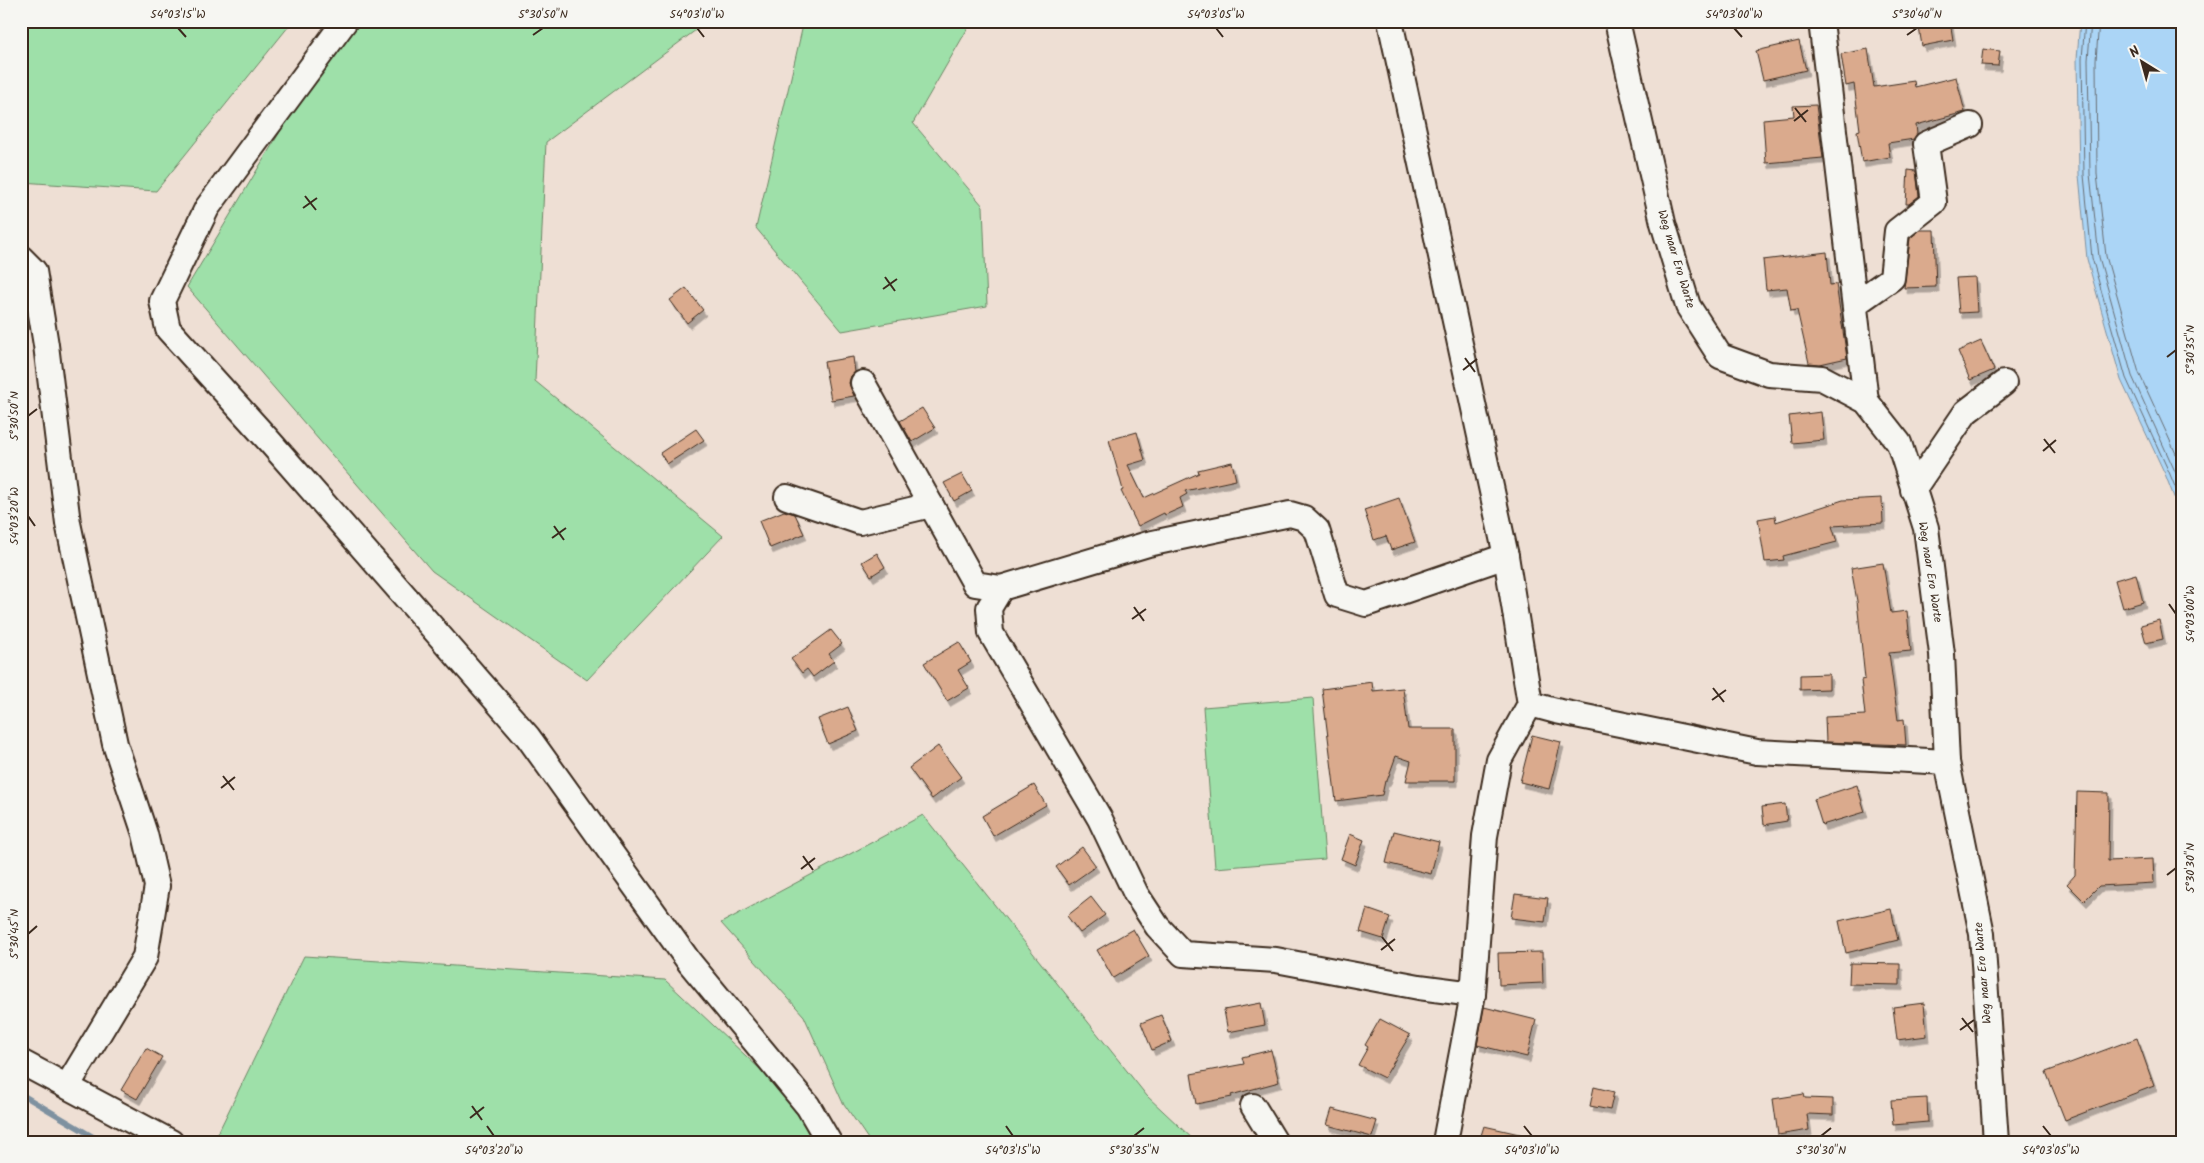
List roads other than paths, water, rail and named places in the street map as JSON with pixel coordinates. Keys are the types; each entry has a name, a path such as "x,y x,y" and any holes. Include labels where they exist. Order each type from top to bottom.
{"street":[{"path":"345,21 207,208 162,301 168,329 296,471 528,737 690,963 808,1106 829,1142"},
{"path":"1390,21 1506,556 1530,704 1499,760 1485,836 1473,994 1445,1142"},
{"name":"Weg naar Ero Warte","path":"1618,21 1663,223 1688,306 1720,356 1769,374 1822,378 1866,401 1899,443 1926,528 1942,654 1947,762 1982,934 1996,1142"},
{"path":"1821,21 1866,401"},
{"path":"1855,304 1892,278 1897,231 1934,202 1926,144 1970,125"},
{"path":"21,258 34,271 46,345 68,523 113,735 145,834 157,886 145,957 68,1085"},
{"path":"863,383 975,584 1001,588 1148,544 1290,514 1304,518 1317,530 1337,595 1366,604 1506,556"},
{"path":"1914,490 1966,412 2004,383"},
{"path":"787,497 860,522 931,505"},
{"path":"1001,588 989,608 991,633 1100,819 1136,894 1157,926 1183,954 1276,960 1419,987 1473,994"},
{"path":"1530,704 1757,752 1947,762"},
{"path":"21,1062 68,1085 171,1142"},
{"path":"1253,1106 1275,1142"}],"water":[{"path":"2080,21 2183,21 2183,520 2165,474 2121,380 2087,259 2079,175 2077,59"}],"waterway":[{"path":"21,1094 102,1142"}]}
